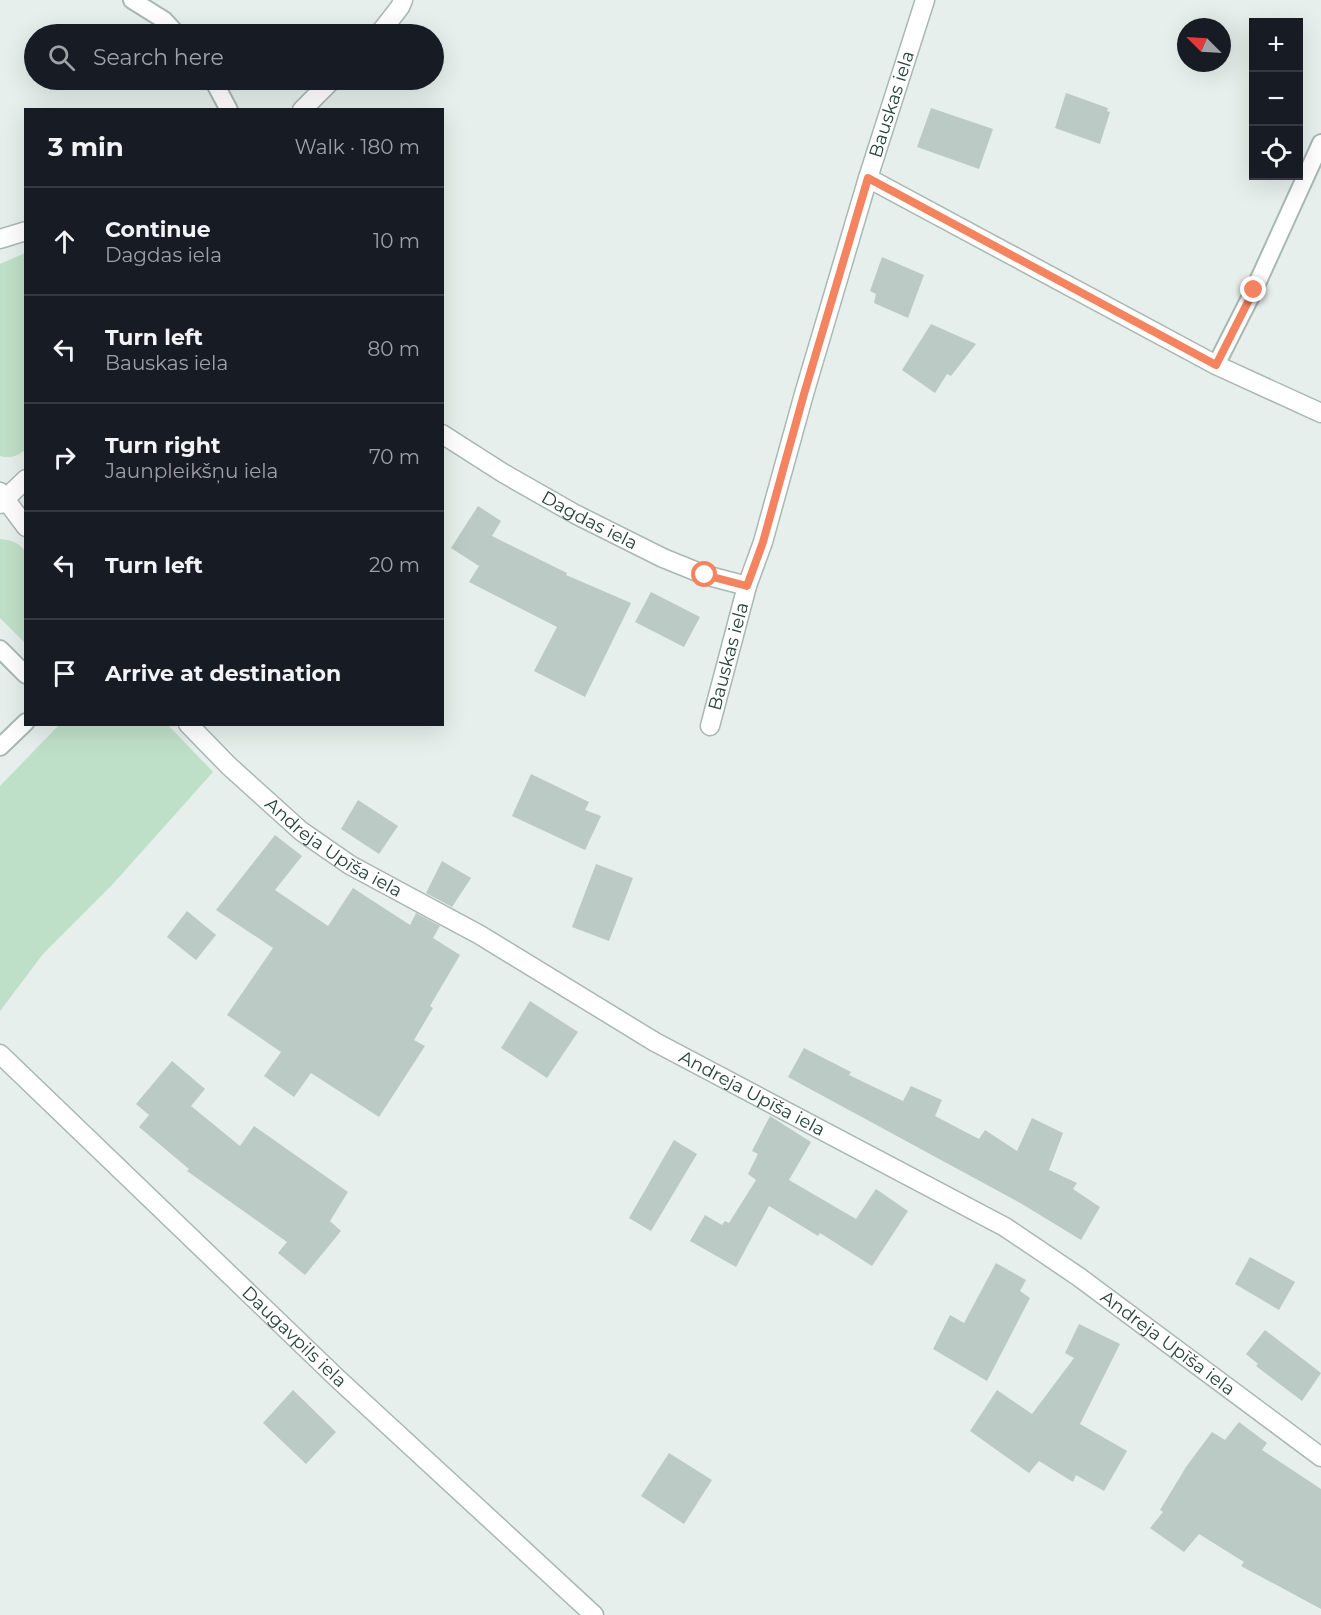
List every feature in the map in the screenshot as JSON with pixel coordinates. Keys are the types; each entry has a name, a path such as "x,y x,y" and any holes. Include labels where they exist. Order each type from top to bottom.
{"street":[{"path":"387,24 403,0"},
{"name":"Bauskas iela","path":"711,726 747,586 763,542 868,178 925,0"},
{"path":"304,108 322,90"},
{"path":"868,178 1216,365 1321,413"},
{"path":"0,239 24,232"},
{"name":"Dagdas iela","path":"444,435 503,473 634,544 705,575 747,586"},
{"path":"24,481 2,499 24,525"},
{"name":"Andreja Upīša iela","path":"190,726 229,766 301,831 350,865 480,935 655,1042 1005,1227 1079,1277 1321,1457"},
{"name":"Daugavpils iela","path":"0,1054 338,1379 594,1615"}],"lane":[{"path":"132,0 168,24"},
{"path":"218,90 228,108"},
{"path":"1216,365 1254,290 1321,143"},
{"path":"0,649 24,673"},
{"path":"0,747 24,724"}],"green space":[{"path":"24,253 24,451 7,457 0,456 0,264"},
{"path":"0,539 14,542 24,550 24,642 0,618"},
{"path":"58,726 169,726 213,772 112,885 43,954 0,1011 0,786"}],"building":[{"path":"1066,93 1108,108 1107,111 1110,112 1100,144 1055,128"},
{"path":"931,108 993,129 979,169 917,147"},
{"path":"882,257 924,275 908,318 874,303 876,294 870,291"},
{"path":"931,324 976,344 951,376 947,374 935,393 902,370"},
{"path":"478,506 501,521 492,536 567,573 566,575 631,603 585,697 534,671 557,627 469,582 479,566 451,548"},
{"path":"651,592 700,617 684,647 635,622"},
{"path":"531,774 589,802 585,810 601,816 585,850 512,816"},
{"path":"358,800 398,826 379,854 341,829"},
{"path":"275,835 302,856 275,890 328,926 353,888 410,925 416,913 440,926 433,938 460,955 430,1006 433,1008 414,1040 425,1046 379,1117 311,1073 294,1097 264,1076 281,1052 227,1015 273,948 216,910"},
{"path":"442,861 471,878 452,907 426,893"},
{"path":"596,864 633,878 609,941 572,927"},
{"path":"187,911 216,935 196,960 167,937"},
{"path":"530,1001 578,1032 547,1078 501,1048"},
{"path":"804,1048 851,1072 849,1075 903,1101 911,1086 942,1100 935,1116 979,1139 985,1130 1017,1151 1032,1118 1063,1133 1049,1170 1077,1183 1073,1189 1100,1207 1081,1240 1022,1204 788,1077"},
{"path":"172,1061 205,1089 191,1106 240,1146 254,1126 348,1192 330,1221 341,1231 305,1275 278,1253 287,1242 187,1171 189,1169 139,1127 149,1115 136,1104"},
{"path":"770,1116 811,1142 789,1180 856,1219 876,1189 908,1211 872,1266 820,1233 818,1236 769,1206 736,1267 690,1241 705,1215 722,1225 725,1221 729,1223 756,1180 748,1174 758,1154 752,1151"},
{"path":"674,1140 697,1154 651,1231 629,1218"},
{"path":"1250,1257 1295,1282 1279,1310 1235,1284"},
{"path":"996,1263 1026,1280 1020,1291 1030,1298 987,1381 933,1349 950,1315 964,1323"},
{"path":"1079,1324 1120,1344 1080,1424 1127,1451 1104,1491 1076,1475 1073,1482 1039,1461 1029,1473 970,1431 997,1390 1032,1414 1074,1358 1065,1353"},
{"path":"1265,1330 1321,1373 1302,1401 1256,1366 1258,1364 1246,1354"},
{"path":"293,1390 336,1432 306,1464 263,1423"},
{"path":"1239,1422 1267,1443 1262,1450 1321,1489 1321,1609 1241,1566 1244,1562 1199,1534 1184,1552 1150,1528 1163,1512 1160,1510 1186,1467 1212,1432 1225,1440"},
{"path":"669,1453 712,1480 684,1524 641,1496"}],"route":[{"path":"705,575 747,586 763,542 868,178 1216,365 1254,290"}]}
